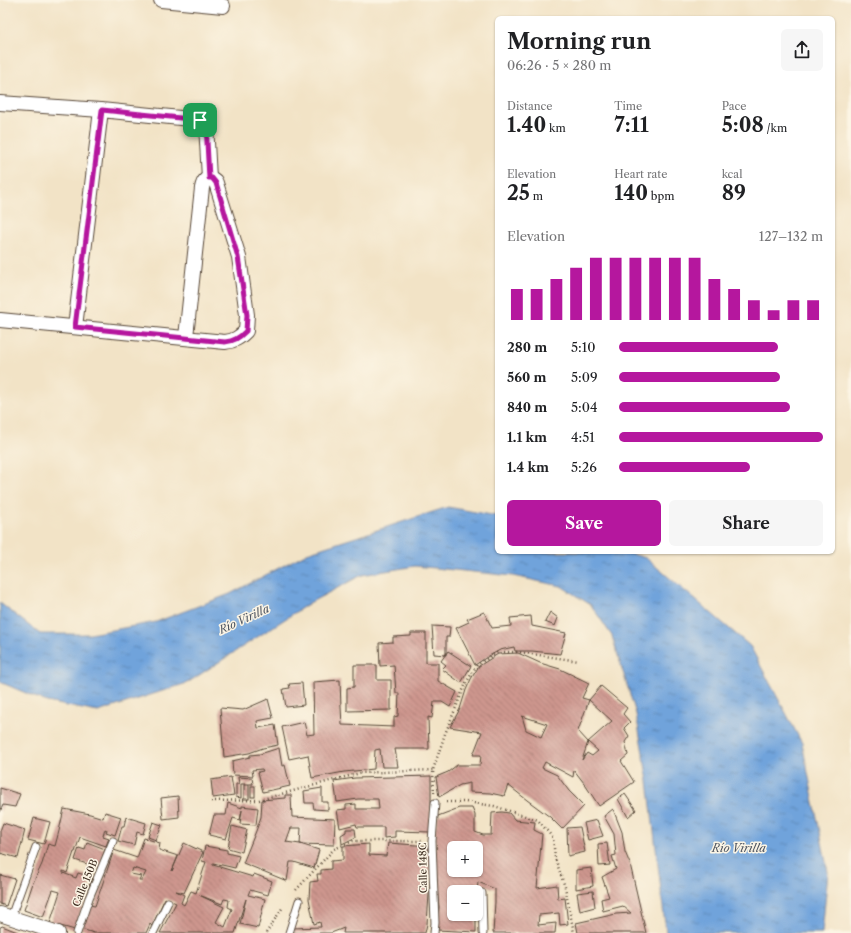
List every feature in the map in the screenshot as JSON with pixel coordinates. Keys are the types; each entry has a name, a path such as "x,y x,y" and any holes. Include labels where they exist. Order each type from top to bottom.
{"street":[{"path":"161,0 223,6"},
{"path":"0,103 102,110 200,120 206,124 209,178"},
{"path":"75,327 102,110"},
{"path":"186,337 202,188 204,181 209,178"},
{"path":"0,320 225,342 232,341 241,336 246,331 247,315 238,257 216,183 212,178 209,178"},
{"path":"6,916 58,933"}],"lane":[{"name":"Calle 148C","path":"434,933 435,923 432,841 435,803"},
{"name":"Calle 150B","path":"77,933 89,898 113,841"},
{"path":"6,916 36,847"},
{"path":"289,933 299,901"},
{"path":"153,933 168,902"},
{"path":"483,921 483,933"}],"path":[{"path":"574,933 566,887 555,858 553,838 538,820 494,806 466,802 435,803 433,770 445,734 466,683 477,664 498,652 518,652 579,661"},
{"path":"211,801 259,800 360,773 433,770"},
{"path":"291,895 334,849 353,841 432,841"},
{"path":"266,933 287,901"}],"water":[{"name":"Río Virilla","path":"448,507 495,516 495,554 632,554 646,558 750,646 802,743 828,872 822,933 666,933 648,781 636,714 612,636 591,605 561,586 513,576 415,566 362,575 311,602 187,683 98,712 47,702 0,682 0,603 40,634 90,634 156,622 230,594 307,553"}],"building":[{"path":"484,612 492,628 511,626 510,618 531,616 532,626 566,633 560,654 515,651 514,647 500,650 475,665 456,628 469,622 467,619"},
{"path":"550,612 558,618 555,626 545,622"},
{"path":"432,626 450,627 449,637 446,637 446,655 434,654"},
{"path":"411,633 426,633 426,663 438,663 438,681 457,692 450,707 442,702 434,702 432,718 428,717 429,749 395,749 398,767 382,767 380,749 375,750 374,769 344,772 312,778 308,755 289,759 282,727 304,722 307,735 314,734 313,682 340,680 342,725 394,727 394,717 398,716 399,693 396,693 394,665 380,666 379,643 393,642 393,637 411,636"},
{"path":"448,651 471,666 461,683 442,669 446,665 441,661"},
{"path":"518,653 540,663 560,669 589,683 582,698 589,700 601,686 627,708 623,714 630,722 624,728 629,736 625,742 628,755 621,761 634,782 599,806 574,770 573,777 545,762 542,768 557,775 569,791 584,806 562,829 550,817 508,785 504,796 490,793 470,792 470,783 460,785 439,797 436,777 448,772 457,765 480,765 481,755 473,755 482,732 450,727 460,709 471,679 479,666 498,654","holes":["589,700 612,721 588,742 578,731","522,716 547,724 541,737 526,730","588,742 598,751 592,756 587,753 582,760"]},
{"path":"354,665 377,665 377,680 391,680 391,710 347,711 347,688 354,687"},
{"path":"302,683 304,705 286,707 283,689 290,688 289,684"},
{"path":"268,699 273,718 257,721 258,728 275,725 278,745 249,753 224,757 220,708 243,710"},
{"path":"279,748 282,766 285,765 290,786 263,792 258,772 263,771 262,769 252,770 253,776 233,775 232,761"},
{"path":"431,776 431,832 395,831 395,837 384,838 384,827 357,827 356,824 340,828 337,810 346,809 346,805 356,804 356,809 379,809 378,799 358,799 337,802 334,781 355,778"},
{"path":"231,777 234,795 213,798 211,780"},
{"path":"238,777 252,778 253,784 241,784 241,798 236,797 236,784 239,784"},
{"path":"244,785 249,785 249,799 244,799"},
{"path":"251,786 255,786 255,797 251,797"},
{"path":"0,788 20,794 15,807 3,805 0,812"},
{"path":"322,788 322,802 328,802 328,810 314,809 313,803 305,803 304,791"},
{"path":"625,794 636,810 628,817 618,799"},
{"path":"285,795 291,795 292,817 335,819 334,845 300,844 319,850 314,868 290,862 287,881 243,863 261,817 262,800 285,798","holes":["291,828 301,828 300,844 286,842"]},
{"path":"178,796 179,817 163,819 161,798"},
{"path":"228,803 242,808 242,806 258,808 256,825 240,824 242,810 240,820 233,818 226,839 209,835 214,815 226,815"},
{"path":"459,808 472,808 475,815 475,832 483,835 491,835 492,813 509,813 515,820 535,822 534,830 542,834 537,888 557,885 558,899 565,898 568,924 560,925 559,913 539,915 538,925 556,923 555,933 493,933 495,889 478,882 478,885 447,885 447,921 476,921 476,932 437,930 439,907 436,877 435,828 438,816"},
{"path":"64,809 103,818 105,812 121,817 115,835 106,832 107,830 105,829 103,836 109,838 106,846 80,837 67,873 63,871 63,873 76,878 78,873 92,877 75,930 50,923 60,892 53,890 43,917 24,910 48,844 55,846"},
{"path":"613,809 622,832 625,852 630,864 646,933 578,933 576,923 616,914 631,913 623,906 603,911 601,899 609,897 602,877 616,869 612,856 616,855 614,834 604,816"},
{"path":"126,817 146,823 143,834 137,832 134,845 118,841"},
{"path":"34,818 50,822 44,844 28,840"},
{"path":"597,820 603,836 588,840 584,823"},
{"path":"153,822 162,825 156,840 148,837"},
{"path":"3,823 25,830 18,858 0,853 0,831"},
{"path":"232,826 247,830 242,852 228,848"},
{"path":"580,827 585,852 568,856 567,828"},
{"path":"346,829 355,829 356,837 342,844 341,835 346,832"},
{"path":"144,838 160,843 159,850 178,856 172,871 184,843 203,852 184,893 176,891 184,895 181,903 184,905 191,891 196,893 206,862 202,861 205,846 227,850 227,853 239,856 235,868 213,863 213,865 253,877 254,874 272,881 268,895 250,890 248,895 265,899 258,928 240,924 246,899 235,933 160,933 176,903 165,898 152,926 150,924 146,933 94,933 81,929 89,905 95,906 114,850 137,858","holes":["133,868 146,872 142,880 139,880 141,876 131,874","199,895 222,904 224,899 229,900 228,907 232,909 225,927 216,922 224,907"]},
{"path":"87,842 105,849 99,868 75,860 79,848 85,850"},
{"path":"388,843 430,846 430,879 425,933 343,933 344,928 331,933 293,933 293,928 321,927 320,922 314,924 309,899 310,882 318,881 317,874 321,874 321,870 331,869 331,861 343,860 343,846 369,844 369,855 386,856"},
{"path":"607,843 610,865 599,866 598,844"},
{"path":"591,868 593,886 576,889 576,870"},
{"path":"0,875 15,879 6,906 0,904"},
{"path":"593,891 595,907 580,911 577,893"},
{"path":"2,926 20,933 0,933 0,927"}],"route":[{"path":"102,110 200,120 206,124 209,178 215,180 238,257 247,315 246,331 232,341 225,342 75,327 102,110"}]}
